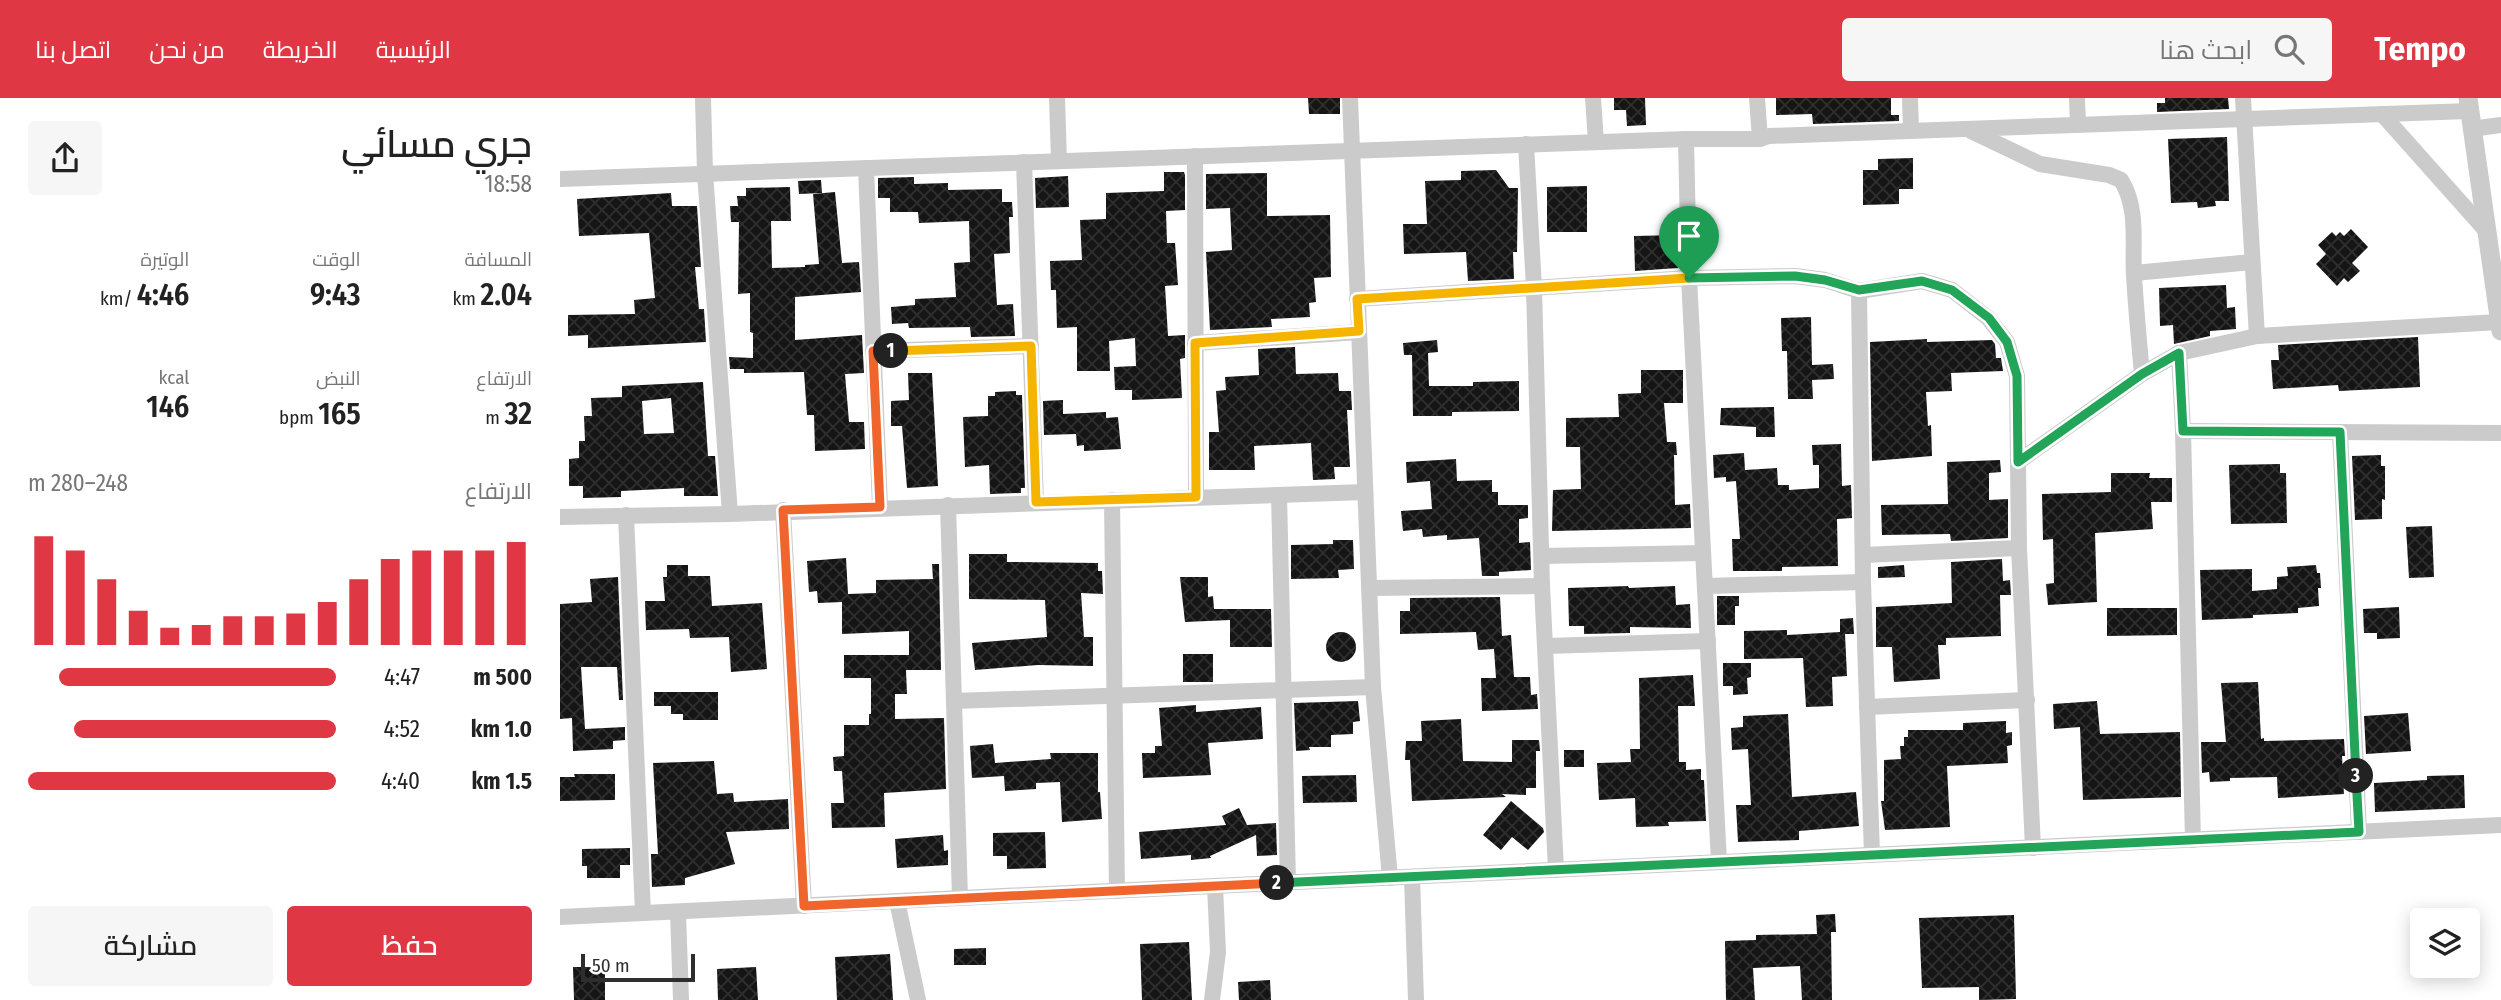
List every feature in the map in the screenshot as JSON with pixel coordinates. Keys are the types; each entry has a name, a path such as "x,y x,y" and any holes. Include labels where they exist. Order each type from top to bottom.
{"street":[{"path":"703,98 705,173 730,514"},
{"path":"1056,98 1059,161"},
{"path":"1350,98 1373,687 1390,878"},
{"path":"1593,98 1596,142"},
{"path":"1757,98 1760,139"},
{"path":"1910,98 1911,131"},
{"path":"2077,98 2078,125"},
{"path":"2243,98 2257,336"},
{"path":"560,178 1527,144 1760,139 1769,136 2382,114 2469,113 2501,125"},
{"path":"2018,462 2142,374 2179,353 2257,336 2500,326 2469,113"},
{"path":"2382,114 2488,233"},
{"path":"1962,129 1982,135 2040,164 2109,175 2121,180 2131,203 2142,374"},
{"path":"1686,139 1689,278 1719,862"},
{"path":"1527,144 1534,288 1542,586 1556,870"},
{"path":"1195,156 1196,497"},
{"path":"1024,162 1036,502"},
{"path":"866,168 880,507"},
{"path":"2134,273 2252,262"},
{"path":"1357,299 1689,278 1795,276 1825,280 1859,290 1922,281 1952,290 1989,318 2007,342 2017,376 2019,548 2033,848"},
{"path":"1859,290 1863,582 1872,855"},
{"path":"1195,343 1359,331"},
{"path":"873,351 1031,346"},
{"path":"2179,353 2193,840"},
{"path":"2183,431 2501,433"},
{"path":"2340,432 2359,832"},
{"path":"560,517 730,514 783,510 1365,492"},
{"path":"1279,495 1288,883"},
{"path":"1112,500 1116,891"},
{"path":"948,505 960,898"},
{"path":"783,510 804,906"},
{"path":"626,515 643,913"},
{"path":"1864,555 2019,548"},
{"path":"1542,556 1703,553"},
{"path":"1705,586 1863,582"},
{"path":"1369,588 1542,586"},
{"path":"1546,646 1708,641"},
{"path":"954,701 1373,687"},
{"path":"1867,707 2026,700"},
{"path":"560,917 2501,825"},
{"path":"1412,877 1416,1000"},
{"path":"1212,1000 1218,952 1214,886"},
{"path":"897,901 918,1000"},
{"path":"678,912 681,1000"}],"building":[{"path":"1308,98 1340,98 1340,114 1309,114"},
{"path":"1614,98 1645,98 1646,125 1627,126 1626,110 1614,110"},
{"path":"1776,98 1891,98 1891,115 1899,115 1899,121 1813,124 1812,114 1776,115"},
{"path":"2165,98 2228,98 2229,109 2157,112 2157,103 2165,103"},
{"path":"2227,137 2229,201 2215,201 2216,206 2198,208 2197,202 2171,203 2168,139"},
{"path":"1913,158 1913,189 1899,189 1899,204 1863,205 1863,170 1878,170 1878,159"},
{"path":"1496,170 1509,188 1518,188 1517,252 1513,252 1514,279 1468,281 1466,252 1404,254 1403,224 1427,224 1425,181 1461,180 1461,171"},
{"path":"1164,172 1184,172 1185,175 1185,210 1166,211 1167,243 1175,243 1178,285 1165,286 1168,336 1185,335 1185,358 1180,359 1182,398 1132,400 1132,390 1115,390 1114,367 1136,366 1135,338 1109,341 1110,371 1077,371 1077,327 1057,328 1056,290 1051,290 1050,261 1082,260 1080,220 1106,219 1106,193 1164,191"},
{"path":"1267,173 1267,216 1330,215 1331,277 1314,278 1316,302 1309,303 1310,317 1271,319 1272,327 1210,330 1206,252 1232,250 1230,208 1206,209 1206,174"},
{"path":"1068,176 1069,207 1036,208 1035,178"},
{"path":"914,177 914,184 948,183 948,190 1002,189 1002,202 1012,202 1013,217 1009,217 1010,253 994,254 997,305 1013,304 1015,336 971,337 970,327 909,328 908,323 892,324 891,307 915,305 915,299 956,297 954,263 970,262 969,221 919,223 918,212 890,212 890,198 878,198 878,178"},
{"path":"821,180 822,193 799,194 798,181"},
{"path":"1587,186 1587,232 1547,232 1547,187"},
{"path":"790,187 791,221 771,221 772,268 819,264 813,194 835,192 842,263 859,262 861,292 795,297 795,340 862,335 864,373 845,374 849,422 864,422 865,449 815,451 814,415 807,415 804,372 744,373 744,369 730,369 729,357 753,358 753,333 750,332 750,293 738,294 739,222 731,222 730,206 738,206 737,196 746,196 746,188"},
{"path":"671,193 672,206 697,206 701,267 695,267 699,309 704,309 706,342 588,348 588,335 568,336 568,315 635,314 634,300 655,298 649,233 579,236 577,199"},
{"path":"2351,229 2368,247 2352,263 2360,271 2348,282 2344,278 2337,286 2316,264 2326,254 2318,245 2332,232 2336,236 2340,232 2344,236"},
{"path":"1678,235 1678,268 1635,271 1634,236"},
{"path":"2226,285 2227,308 2235,307 2236,329 2210,331 2210,336 2174,344 2173,325 2160,326 2159,288"},
{"path":"1811,317 1812,365 1833,364 1834,379 1812,380 1813,399 1788,399 1787,351 1782,351 1781,318"},
{"path":"2418,337 2420,387 2339,391 2338,385 2273,389 2271,360 2279,360 2278,345"},
{"path":"1927,339 1927,342 1992,340 1996,358 2001,358 2003,371 1951,373 1952,391 1926,392 1932,456 1872,461 1870,342"},
{"path":"1437,340 1438,352 1428,353 1429,386 1473,386 1473,382 1519,381 1519,411 1452,412 1452,416 1413,416 1412,355 1404,355 1403,343"},
{"path":"1295,347 1296,374 1338,373 1339,391 1351,391 1352,410 1347,410 1350,467 1334,467 1335,479 1313,480 1311,443 1254,446 1255,470 1209,470 1209,432 1219,432 1216,391 1226,390 1225,377 1259,375 1258,349"},
{"path":"1641,370 1683,370 1683,403 1664,403 1667,442 1676,442 1675,505 1690,504 1691,528 1552,531 1553,490 1581,489 1580,447 1566,447 1566,418 1619,417 1618,394 1641,393"},
{"path":"908,373 932,373 938,486 907,488 902,426 891,426 891,401 909,400"},
{"path":"703,382 708,456 715,456 718,496 684,496 684,488 621,491 621,497 583,498 583,486 569,486 569,459 579,458 579,441 585,441 584,416 592,416 591,398 622,397 622,386","holes":["671,398 674,433 644,434 642,401"]},
{"path":"1016,391 1016,395 1022,395 1025,488 1021,488 1021,493 990,494 989,465 965,467 963,417 988,416 988,396 995,396 995,392"},
{"path":"1063,400 1063,414 1106,412 1106,418 1118,417 1121,449 1084,451 1084,445 1077,446 1076,434 1044,435 1043,401"},
{"path":"1774,407 1775,437 1756,437 1756,427 1720,425 1721,408"},
{"path":"1841,444 1842,486 1851,485 1852,518 1837,519 1838,566 1782,567 1782,571 1733,571 1732,539 1740,539 1736,481 1726,482 1726,477 1714,478 1713,455 1744,453 1745,470 1777,468 1778,485 1789,485 1789,490 1819,488 1819,465 1813,465 1812,445"},
{"path":"2381,455 2381,466 2385,466 2382,519 2355,520 2352,456"},
{"path":"1456,459 1457,481 1492,480 1492,492 1498,492 1498,505 1528,505 1528,518 1519,519 1519,543 1530,542 1531,570 1482,576 1479,538 1447,540 1447,535 1423,537 1422,529 1403,531 1401,511 1432,509 1430,481 1407,483 1406,462"},
{"path":"2000,460 2001,472 1989,473 1989,500 2008,499 2008,538 1951,541 1950,534 1882,535 1881,505 1948,504 1947,462"},
{"path":"2280,464 2280,473 2286,473 2287,523 2231,524 2229,465"},
{"path":"2111,473 2150,473 2149,478 2172,478 2172,502 2151,502 2153,529 2095,533 2097,602 2048,605 2046,584 2054,583 2053,539 2043,540 2042,494 2111,492"},
{"path":"2432,526 2434,577 2409,578 2406,527"},
{"path":"1333,540 1353,540 1354,569 1338,570 1339,578 1291,579 1291,545 1333,544"},
{"path":"969,554 1007,554 1007,562 1098,563 1098,571 1102,571 1103,594 1081,593 1084,637 1093,637 1093,666 1038,665 975,670 972,643 1047,637 1045,600 969,599"},
{"path":"846,558 848,594 876,593 876,580 933,579 932,564 939,564 941,670 906,670 907,694 895,694 895,719 944,718 946,789 884,793 885,827 832,828 831,803 844,803 842,771 834,771 833,757 844,756 844,725 869,725 871,714 871,678 844,678 844,655 909,655 909,631 842,634 842,602 818,603 817,591 809,592 807,561"},
{"path":"2002,559 2003,581 2010,580 2011,595 2000,595 2001,636 1946,638 1946,645 1938,645 1940,679 1894,682 1892,647 1876,647 1876,607 1952,603 1951,562"},
{"path":"667,565 688,565 688,576 710,576 712,606 762,603 767,669 731,672 729,637 690,638 689,629 646,630 645,601 665,601 663,577 667,577"},
{"path":"1904,565 1905,577 1878,578 1878,567"},
{"path":"2316,565 2317,573 2320,573 2319,606 2298,608 2298,613 2202,620 2200,570 2252,569 2252,591 2277,589 2277,577 2288,576 2287,567"},
{"path":"618,577 623,700 619,700 617,667 581,667 585,729 625,727 625,740 613,741 613,749 573,751 572,718 560,719 560,604 592,602 590,579"},
{"path":"1180,577 1208,577 1208,597 1213,596 1214,609 1271,609 1272,647 1230,647 1230,620 1185,622"},
{"path":"1675,586 1676,605 1690,604 1691,628 1630,627 1630,633 1584,634 1584,626 1569,626 1568,588"},
{"path":"1717,596 1739,596 1739,606 1735,606 1735,625 1717,625"},
{"path":"1500,597 1502,636 1511,635 1514,677 1530,677 1531,695 1537,694 1538,709 1482,711 1481,678 1496,678 1494,649 1478,650 1476,632 1400,634 1400,611 1410,611 1410,598"},
{"path":"2399,607 2400,638 2377,639 2377,633 2364,633 2363,609"},
{"path":"2107,608 2177,608 2177,635 2107,636"},
{"path":"1853,618 1854,634 1845,634 1847,676 1832,677 1833,706 1806,707 1803,658 1744,659 1744,631 1787,630 1787,635 1840,632 1840,619"},
{"path":"1341,632 1347,633 1355,641 1355,653 1347,661 1341,662 1335,661 1327,653 1326,647 1327,641 1335,633"},
{"path":"1183,654 1213,654 1213,682 1183,682"},
{"path":"1723,663 1751,663 1751,677 1747,678 1748,694 1733,695 1733,686 1723,686"},
{"path":"1693,675 1695,706 1678,706 1679,762 1686,762 1686,770 1701,769 1706,821 1668,822 1669,826 1636,827 1635,798 1599,800 1597,763 1631,762 1630,749 1640,749 1639,678"},
{"path":"2258,682 2261,739 2264,738 2264,741 2344,739 2344,794 2278,798 2277,777 2230,778 2230,781 2210,782 2209,772 2202,773 2201,742 2226,742 2221,683"},
{"path":"654,692 718,692 718,720 683,720 683,714 671,714 671,706 654,706"},
{"path":"1358,701 1360,721 1353,722 1353,734 1331,735 1331,747 1309,747 1310,750 1296,751 1294,703"},
{"path":"2097,701 2100,734 2180,732 2181,797 2083,800 2080,727 2054,729 2053,704"},
{"path":"1196,705 1196,712 1261,707 1263,739 1208,743 1211,775 1143,778 1142,753 1155,753 1155,746 1162,746 1159,708"},
{"path":"2408,713 2411,751 2366,754 2364,716"},
{"path":"1788,714 1792,797 1856,792 1859,826 1799,831 1799,840 1738,842 1736,805 1751,805 1748,749 1732,750 1731,728 1743,727 1743,716"},
{"path":"1461,719 1463,761 1512,762 1512,740 1539,740 1540,751 1536,751 1536,788 1526,788 1526,795 1502,794 1506,797 1412,801 1410,760 1405,760 1406,741 1422,741 1421,721"},
{"path":"2006,721 2006,733 2012,732 2012,745 2007,746 2008,763 1947,766 1950,827 1885,830 1881,801 1884,801 1884,760 1901,759 1900,746 1904,746 1904,737 1908,737 1908,730 1963,730 1963,723"},
{"path":"993,744 995,763 1051,759 1050,753 1098,753 1098,792 1102,819 1062,822 1060,782 1036,783 1036,789 1005,791 1004,776 972,778 970,746"},
{"path":"1564,750 1584,750 1584,767 1564,767"},
{"path":"714,761 717,794 733,793 734,802 788,799 789,829 726,832 735,864 685,878 685,885 652,887 651,854 658,854 653,763"},
{"path":"574,774 615,774 615,800 560,801 560,777 575,777"},
{"path":"1356,775 1357,802 1303,803 1302,776"},
{"path":"2464,775 2465,808 2375,812 2374,783 2427,780 2427,776"},
{"path":"1511,801 1543,828 1544,832 1528,850 1512,837 1501,850 1483,835"},
{"path":"1239,808 1247,825 1276,823 1277,855 1257,856 1256,835 1210,856 1211,858 1191,860 1191,855 1141,859 1139,832 1226,825 1222,816"},
{"path":"1045,832 1046,868 1007,869 1007,856 993,856 993,833"},
{"path":"943,835 944,851 948,850 948,865 897,868 895,839"},
{"path":"630,848 630,865 620,865 620,878 587,878 587,866 582,866 582,849"},
{"path":"1835,914 1836,932 1831,932 1832,1000 1802,1000 1800,966 1753,968 1755,1000 1726,1000 1725,941 1756,940 1756,935 1817,934 1816,915"},
{"path":"2014,915 2016,999 1979,1000 1979,987 1922,988 1919,918"},
{"path":"1189,942 1192,1000 1142,1000 1140,944"},
{"path":"986,948 986,965 954,965 954,949"},
{"path":"890,954 893,1000 837,1000 835,957"},
{"path":"573,967 605,967 605,1000 574,1000"},
{"path":"756,967 758,1000 718,1000 717,969"},
{"path":"1270,980 1271,1000 1239,1000 1238,982"}],"route":[{"path":"1795,276 1825,280 1859,290 1922,281 1952,290 1989,318 2007,342 2017,376 2018,462 2142,374 2179,353 2183,431 2340,432 2359,832 804,906 783,510 880,507 873,351 1031,346 1036,502 1196,497 1195,343 1359,331 1357,299 1689,278 1795,276"}]}
